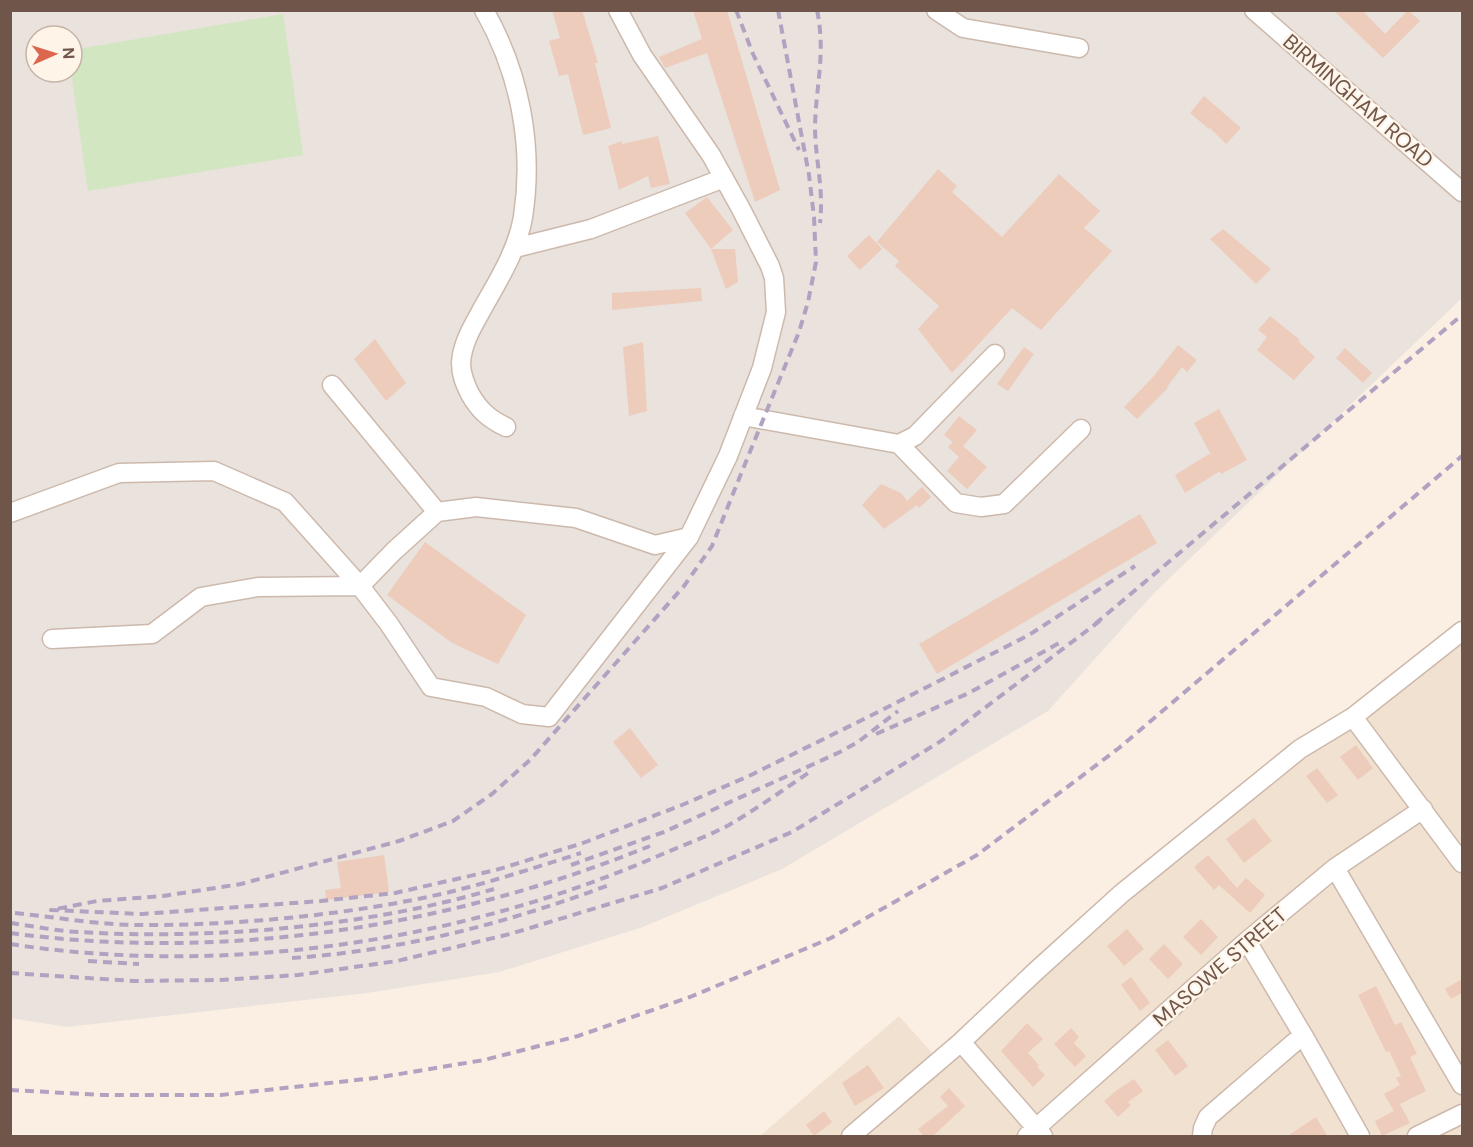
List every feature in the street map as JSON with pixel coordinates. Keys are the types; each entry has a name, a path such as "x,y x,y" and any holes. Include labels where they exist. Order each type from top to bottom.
{"street":[{"path":"484,10 495,30 518,92 526,136 527,185 515,248 463,347 461,364 463,381 475,403 491,420 506,427"},
{"path":"10,513 120,473 214,471 285,502 360,586 389,624 430,687 486,697 522,714 549,717 688,537 724,466 762,368 776,312 776,294 770,266 724,178 699,135 642,55 618,10"},
{"path":"936,10 963,28 1079,48"},
{"name":"BIRMINGHAM ROAD","path":"1254,10 1462,192"},
{"path":"515,248 591,229 724,178"},
{"path":"899,444 915,436 995,354"},
{"path":"332,385 437,512"},
{"path":"743,416 899,444 956,503 981,507 1004,504 1081,429"},
{"path":"52,639 152,634 201,597 258,587 360,586 437,512 476,507 576,518 655,545 688,537"},
{"path":"851,1137 961,1042 1121,894 1300,749 1353,717 1462,631"},
{"path":"1353,717 1462,862"},
{"name":"MASOWE STREET","path":"1036,1134 1247,941 1335,868 1423,809"},
{"path":"1335,868 1462,1085"},
{"path":"1247,941 1360,1137"},
{"path":"1202,1137 1208,1117 1303,1035"},
{"path":"961,1042 1036,1134"},
{"path":"1417,1137 1462,1114"}],"shaded area":[{"path":"10,11 1462,11 1462,298 1155,592 1048,711 782,869 640,928 499,972 367,993 67,1027 11,1018"},
{"path":"1462,632 1462,1136 760,1136 899,1016 942,1064 1149,874"}],"green space":[{"path":"283,14 303,155 88,191 73,84 84,84 84,48"}],"building":[{"path":"552,10 582,10 598,63 595,63 611,128 583,135 568,74 559,76 549,41 560,38"},
{"path":"693,10 727,10 780,190 755,202 707,53 665,68 659,57 702,39"},
{"path":"1333,10 1362,10 1385,34 1408,10 1420,21 1383,58"},
{"path":"1204,96 1241,128 1226,144 1190,113"},
{"path":"658,136 670,184 651,188 648,176 619,190 608,146 622,141 622,144"},
{"path":"938,169 957,186 952,192 1002,237 1059,174 1100,211 1084,228 1112,251 1041,330 1012,308 952,373 918,329 939,306 895,266 899,261 877,242"},
{"path":"707,197 733,230 711,249 685,213"},
{"path":"1223,229 1271,269 1256,284 1210,239"},
{"path":"869,235 882,249 860,270 847,256"},
{"path":"711,249 735,249 738,282 726,289"},
{"path":"701,288 702,301 612,310 612,293"},
{"path":"1270,316 1300,340 1298,341 1315,357 1294,380 1257,350 1267,337 1258,330"},
{"path":"375,339 406,383 386,401 354,359"},
{"path":"643,342 647,411 629,416 623,347"},
{"path":"1178,345 1197,360 1187,372 1182,367 1168,388 1137,419 1124,407 1153,377"},
{"path":"1024,347 1034,354 1008,391 997,384"},
{"path":"1345,348 1372,373 1363,383 1336,358"},
{"path":"1219,409 1247,460 1221,474 1220,471 1185,493 1175,475 1209,454 1211,455 1194,423"},
{"path":"959,416 977,430 963,446 987,467 967,489 947,471 959,457 948,447 953,442 944,435"},
{"path":"881,484 901,493 907,501 922,487 931,497 919,508 917,505 884,529 862,505"},
{"path":"1140,514 1157,543 937,674 919,644"},
{"path":"425,542 526,615 498,664 452,643 387,595"},
{"path":"630,728 658,765 641,778 613,742"},
{"path":"1356,745 1373,768 1358,780 1340,757"},
{"path":"1317,768 1338,795 1327,803 1306,776"},
{"path":"1254,818 1272,841 1244,863 1226,839"},
{"path":"384,855 389,892 326,900 325,890 341,888 337,862"},
{"path":"1208,855 1237,888 1246,878 1265,895 1250,913 1219,885 1214,890 1194,867"},
{"path":"1201,919 1218,937 1201,955 1183,937"},
{"path":"1127,929 1144,949 1124,966 1107,946"},
{"path":"1164,944 1183,964 1168,979 1149,959"},
{"path":"1131,977 1150,1003 1140,1011 1121,985"},
{"path":"1462,979 1462,993 1451,999 1445,989"},
{"path":"1376,986 1395,1025 1401,1022 1417,1054 1410,1057 1426,1091 1400,1104 1410,1123 1382,1136 1375,1121 1394,1111 1384,1094 1400,1085 1396,1078 1401,1076 1389,1051 1386,1052 1358,995"},
{"path":"1027,1023 1043,1039 1028,1053 1045,1075 1033,1087 1001,1051"},
{"path":"1071,1028 1079,1037 1074,1043 1086,1056 1075,1067 1054,1044"},
{"path":"1168,1040 1188,1066 1175,1076 1155,1050"},
{"path":"868,1065 884,1088 855,1106 842,1083"},
{"path":"1134,1079 1143,1091 1128,1102 1131,1105 1118,1117 1104,1101"},
{"path":"949,1088 965,1106 932,1137 924,1137 918,1129 948,1106 940,1097"},
{"path":"824,1111 832,1122 814,1136 806,1125"},
{"path":"1316,1117 1328,1137 1286,1137"}],"railway":[{"path":"736,10 753,54 799,150"},
{"path":"778,10 809,175 816,262 799,332 712,546 684,586 530,760 492,794 453,821 399,841 241,884 163,896 97,901 51,910 142,914 321,901 395,893 496,870 583,843 682,805 749,776 876,713 1029,635 1135,566"},
{"path":"817,10 821,55 815,126 821,198 820,223"},
{"path":"1095,624 1462,315"},
{"path":"10,1090 103,1095 221,1095 375,1078 484,1060 578,1036 690,997 831,938 977,855 1119,748 1462,456"},
{"path":"10,973 134,981 220,980 298,975 397,961 510,934 662,888 792,832 941,741 1101,620"},
{"path":"876,734 969,693 1061,642"},
{"path":"571,865 664,832 840,752 858,742 898,711"},
{"path":"10,944 91,953 174,956 257,953 340,945 423,930 503,911 582,886 658,856 729,825 808,773"},
{"path":"10,933 91,941 173,943 255,940 336,931 417,917 496,898 574,874 650,846"},
{"path":"15,913 133,925 211,924 292,918 373,907 450,892 581,853"},
{"path":"292,958 373,949 453,933 493,923 609,885"},
{"path":"10,923 78,932 129,934 235,932 288,928 394,913 494,889"},
{"path":"88,961 139,964"}]}
